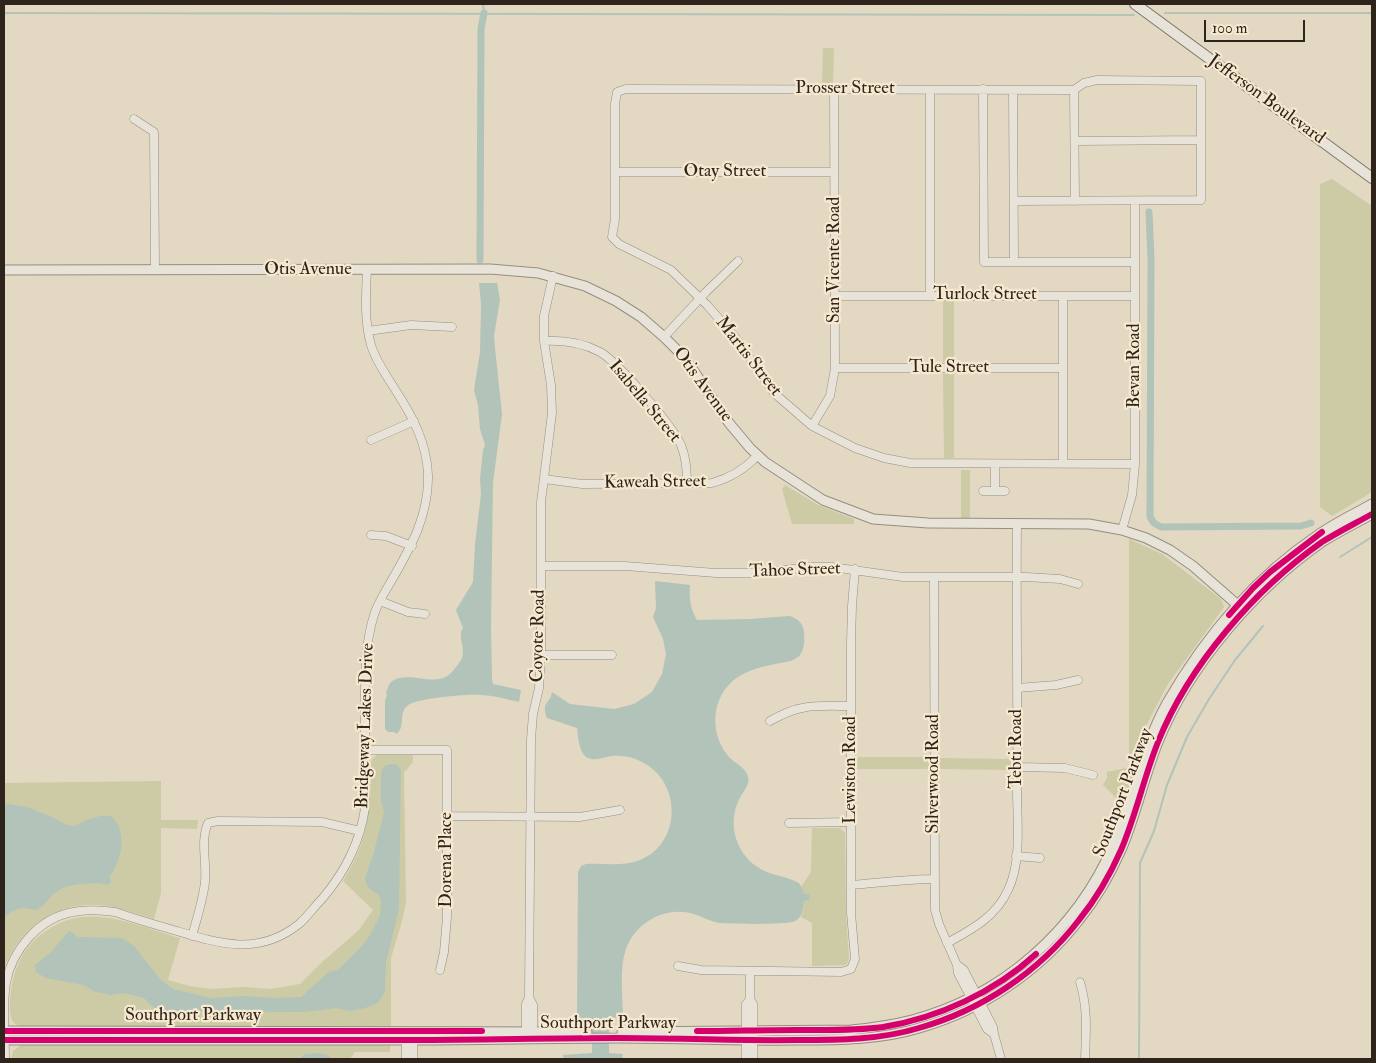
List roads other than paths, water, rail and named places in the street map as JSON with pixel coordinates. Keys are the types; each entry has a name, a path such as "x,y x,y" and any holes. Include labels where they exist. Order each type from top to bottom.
{"main road":[{"name":"Jefferson Boulevard","path":"1135,4 1372,178"}],"street":[{"path":"1014,201 1075,201 1134,201 1201,200 1201,81 1097,80 1084,84 1074,90 1075,201"},
{"name":"Prosser Street","path":"615,172 615,104 617,92 626,89 1074,90"},
{"name":"San Vicente Road","path":"812,426 830,396 835,368 834,89"},
{"path":"983,89 984,262 1134,262"},
{"path":"930,90 930,295"},
{"path":"1013,90 1014,262"},
{"path":"134,119 154,132 155,270"},
{"path":"1075,141 1201,140"},
{"name":"Otay Street","path":"615,172 834,172"},
{"name":"Martis Street","path":"615,172 615,218 612,237 619,244 672,270 735,337 774,393 812,426 855,448 884,458 910,462 1135,464"},
{"name":"Bevan Road","path":"1122,530 1132,495 1135,464 1134,201"},
{"path":"664,336 738,261"},
{"name":"Bridgeway Lakes Drive","path":"5,1059 6,984 11,965 31,935 43,925 72,912 102,910 115,912 218,943 237,945 261,942 286,933 299,924 334,885 351,857 360,831 365,808 365,666 368,640 380,600 412,546 420,528 426,502 428,476 426,458 414,421 376,358 368,331 367,269"},
{"name":"Otis Avenue","path":"4,270 490,269 523,271 553,276 585,286 616,301 641,317 664,336 685,358 729,423 757,456 823,500 873,519 928,523 1089,524 1122,530 1146,538 1170,550 1193,566 1240,607"},
{"name":"Coyote Road","path":"529,1035 533,1005 530,997 529,816 531,740 533,714 539,688 541,502 552,413 551,385 544,341 544,316 553,276"},
{"name":"Turlock Street","path":"835,296 1134,296"},
{"path":"1063,296 1064,463"},
{"path":"368,331 412,325 452,327"},
{"name":"Isabella Street","path":"544,341 580,344 599,352 615,364 677,437 684,456 687,483"},
{"name":"Tule Street","path":"835,368 1063,368"},
{"path":"371,440 414,421"},
{"name":"Kaweah Street","path":"544,479 582,484 712,483 727,479 744,468 757,456"},
{"path":"995,464 995,492"},
{"path":"983,491 1005,491"},
{"name":"Southport Parkway","path":"5,1036 617,1035 750,1030 850,1030 914,1020 958,1004 976,1000 1010,986 1032,969 1061,941 1095,899 1122,849 1156,746 1174,708 1240,607 1270,572 1318,535 1372,504"},
{"name":"Southport Parkway","path":"1240,607 1323,542 1372,514"},
{"name":"Tebti Road","path":"947,944 972,930 995,910 1008,891 1013,876 1016,856 1017,524"},
{"path":"370,535 386,536 412,546"},
{"name":"Tahoe Street","path":"540,566 625,566 716,574 760,573 809,567 832,567 903,577 1016,577 1060,579 1078,584"},
{"name":"Lewiston Road","path":"750,972 842,972 851,969 855,959 851,913 851,706 852,606 856,569"},
{"name":"Silverwood Road","path":"934,578 935,910 938,924 957,965 964,970 976,1000 993,1027 1001,1059"},
{"path":"380,600 408,612 426,614"},
{"path":"540,655 612,655"},
{"path":"1017,688 1056,685 1078,680"},
{"path":"770,721 796,708 851,706"},
{"name":"Dorena Place","path":"366,750 447,750 447,917 444,952 440,970"},
{"path":"1017,767 1065,768 1093,775"},
{"path":"447,816 580,817 620,810"},
{"path":"192,936 204,892 205,834 208,823 218,821 322,822 360,831"},
{"path":"789,823 852,822"},
{"path":"1016,856 1040,858"},
{"path":"852,884 886,883 905,879 934,879"},
{"path":"678,966 701,970 750,972 750,999 753,1004 750,1030 752,1059"},
{"path":"1080,982 1086,1012 1085,1059"},
{"name":"Southport Parkway","path":"617,1035 750,1040 851,1040 884,1036 916,1029 947,1019 976,1000"},
{"path":"406,1059 409,1036"},
{"path":"409,1036 413,1059"},
{"path":"746,1059 750,1040"}],"waterway":[{"path":"483,4 484,13"},
{"path":"4,13 1134,15"},
{"path":"480,260 481,29 484,13"},
{"path":"1165,13 1372,13"},
{"path":"1149,212 1151,260 1150,517 1154,523 1161,527 1301,526 1311,523"},
{"path":"1340,557 1372,537"},
{"path":"1139,1059 1140,863 1154,831 1167,785 1187,737 1235,660 1263,626"}]}
